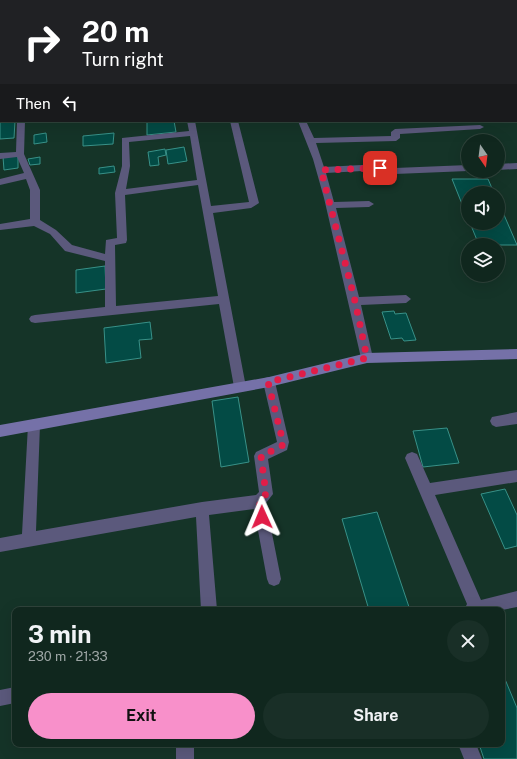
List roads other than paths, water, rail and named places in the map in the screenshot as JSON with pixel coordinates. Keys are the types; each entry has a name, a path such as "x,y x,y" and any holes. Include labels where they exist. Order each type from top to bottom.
{"main road":[{"path":"0,431 268,382 367,358 517,354"}],"street":[{"path":"21,122 20,154 35,190 35,222"},
{"path":"191,122 240,387"},
{"path":"207,210 251,205 254,203 234,122"},
{"path":"302,122 321,170 355,301 367,358"},
{"path":"311,141 396,138 395,132 480,127"},
{"path":"111,312 110,243 122,240 120,193 126,166 125,140 193,133"},
{"path":"0,156 20,154"},
{"path":"505,166 517,166"},
{"path":"321,170 380,168 395,171 461,168"},
{"path":"0,182 29,175"},
{"path":"120,193 202,182"},
{"path":"330,205 369,204"},
{"path":"0,227 35,222 53,232 69,248 110,259"},
{"path":"35,319 225,299"},
{"path":"355,301 406,299"},
{"path":"0,545 202,509 259,501 266,494 261,456 282,446 283,442 268,382"},
{"path":"496,421 517,418"},
{"path":"29,540 34,425"},
{"path":"412,458 427,490 474,607"},
{"path":"427,490 517,476"},
{"path":"259,501 274,579"},
{"path":"202,509 209,607"},
{"path":"489,607 516,603"},
{"path":"0,698 12,696"},
{"path":"185,747 185,759"},
{"path":"468,747 473,759"}]}
